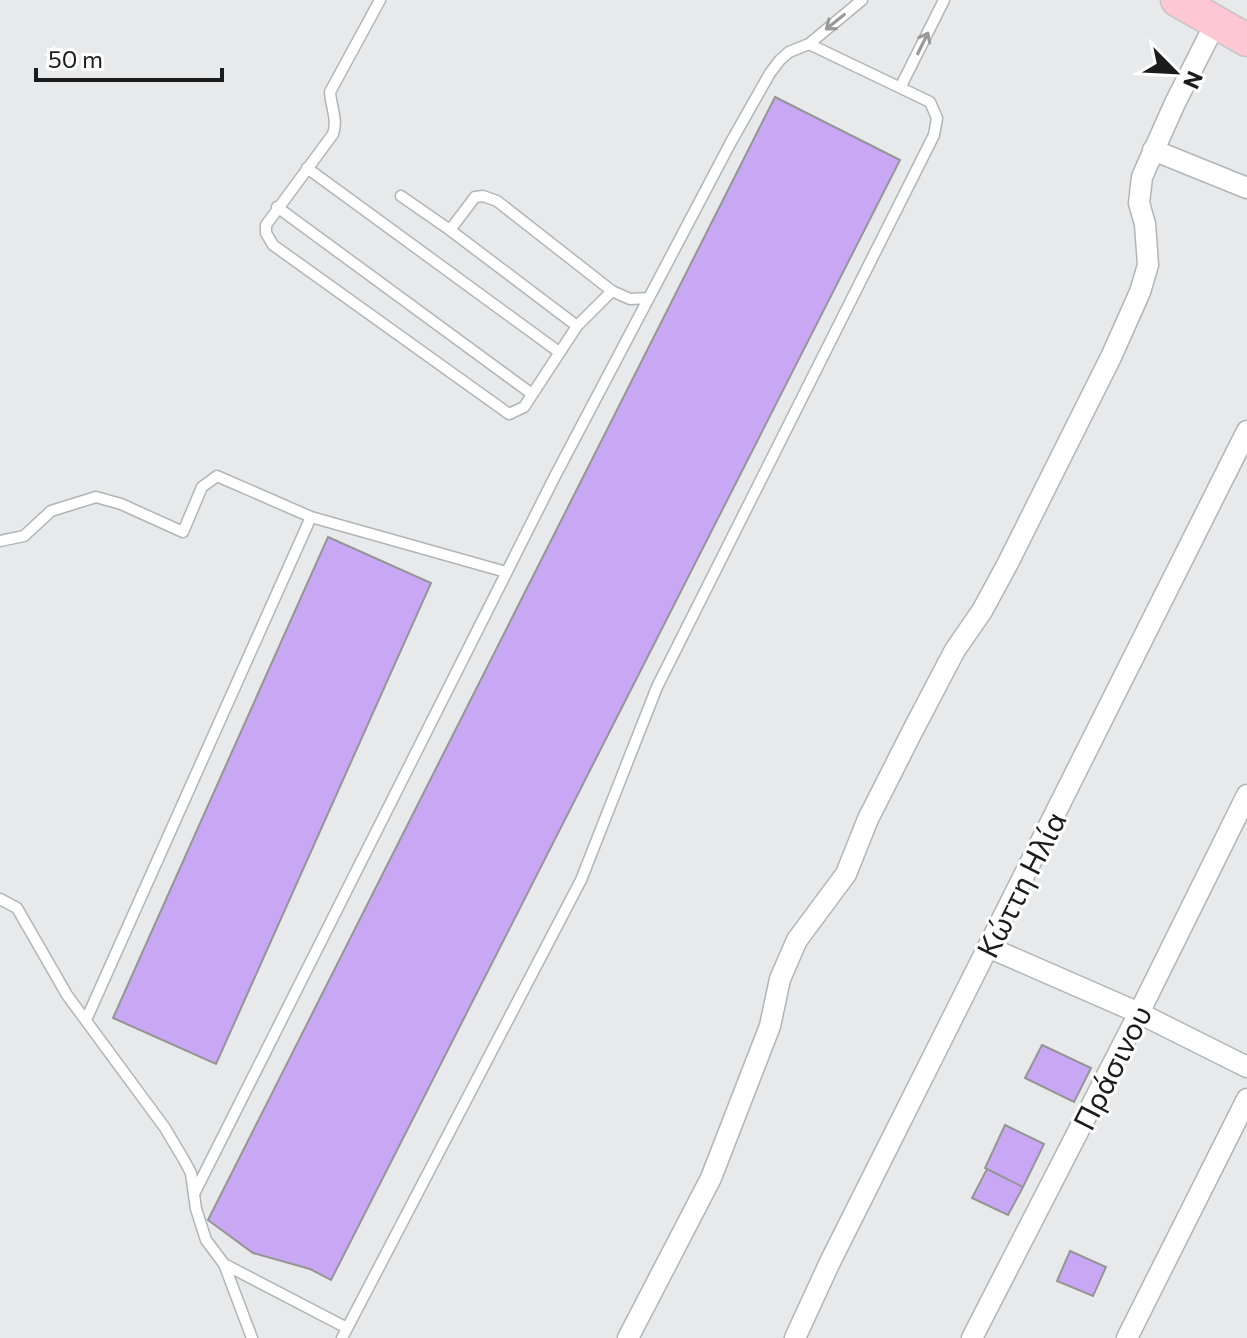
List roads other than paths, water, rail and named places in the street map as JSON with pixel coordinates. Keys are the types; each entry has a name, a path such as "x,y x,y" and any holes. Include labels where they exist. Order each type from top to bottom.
{"main road":[{"path":"1177,0 1247,40"}],"street":[{"path":"628,1338 711,1178 770,1026 780,979 797,940 846,874 868,819 912,732 955,650 982,611 1008,563 1111,357 1140,292 1148,265 1145,224 1139,203 1142,177 1216,22"},
{"path":"1153,150 1247,188"},
{"name":"Κώττη Ηλία","path":"795,1338 830,1262 1247,431"},
{"name":"Πράσινου","path":"972,1338 1247,795"},
{"path":"988,947 1139,1013 1247,1067"},
{"path":"1127,1338 1247,1099"}],"lane":[{"path":"380,0 330,92 336,124 333,134 266,225 266,233 273,245 509,414 524,407 577,326 612,291"},
{"path":"195,1192 506,572 770,73 789,52 809,44 862,0"},
{"path":"901,86 944,0"},
{"path":"224,1264 345,1333 581,880 657,687 937,126 935,109 930,102 809,44"},
{"path":"307,168 559,352"},
{"path":"401,196 577,326"},
{"path":"450,230 475,197 483,196 497,201 612,291 630,299 649,298"},
{"path":"277,207 532,394"},
{"path":"0,541 24,536 51,511 96,497 121,504 183,532 202,487 217,476 311,517 506,572"},
{"path":"86,1020 311,517"},
{"path":"0,899 17,908 67,995 165,1128 191,1173 196,1209 206,1240 224,1264 252,1338"}]}
